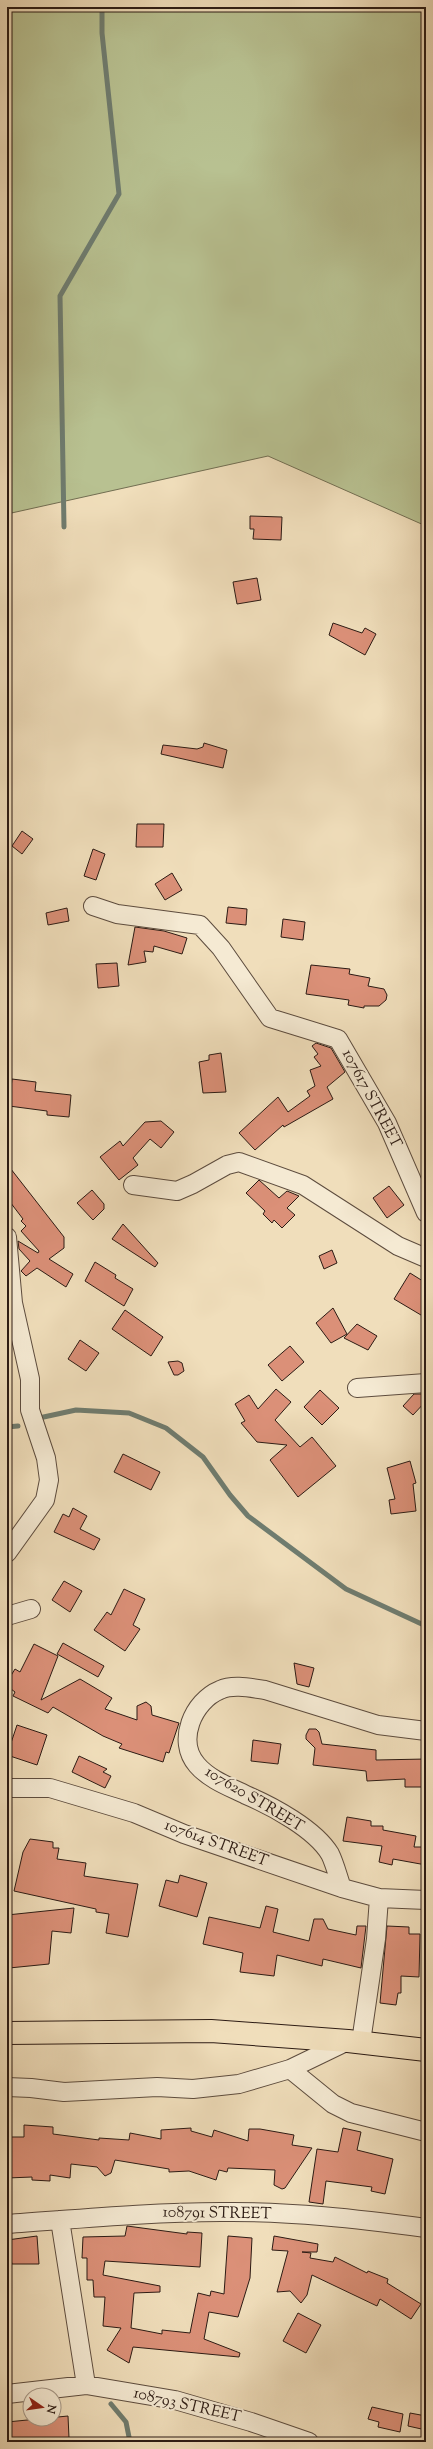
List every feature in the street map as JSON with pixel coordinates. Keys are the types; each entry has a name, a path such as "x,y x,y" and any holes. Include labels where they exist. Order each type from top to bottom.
{"main road":[{"path":"7,2033 211,2031 354,2042 426,2050"}],"street":[{"name":"107617 STREET","path":"93,906 117,914 200,925 221,948 270,1018 338,1039 387,1123 426,1213"},
{"path":"133,1185 177,1191 227,1165 238,1162 303,1185 398,1246 426,1258"},
{"path":"7,1237 13,1303 30,1379 30,1410 46,1458 49,1480 45,1500 7,1552"},
{"path":"357,1388 426,1383"},
{"path":"7,1616 31,1609"},
{"name":"107620 STREET","path":"342,1888 330,1853 310,1833 268,1804 225,1785 197,1765 190,1755 188,1740 192,1719 197,1708 210,1695 221,1689 247,1688 265,1690 378,1725 426,1732"},
{"name":"107614 STREET","path":"7,1788 50,1788 119,1809 184,1834 342,1888 379,1898 426,1900"},
{"path":"7,2087 64,2092 158,2087 193,2089 239,2084 290,2069 354,2042 376,1939 379,1898"},
{"path":"290,2069 333,2104 351,2113 426,2132"},
{"name":"108791 STREET","path":"7,2224 134,2214 223,2212 317,2217 426,2228"},
{"path":"60,2220 86,2384"},
{"name":"108793 STREET","path":"7,2394 86,2384 176,2400 251,2422 309,2442"}],"green space":[{"path":"7,7 426,7 426,526 268,456 7,514"}],"building":[{"path":"250,516 282,517 281,540 253,539 254,529 250,529"},
{"path":"257,578 261,600 237,604 233,582"},
{"path":"333,623 362,633 365,628 376,634 365,655 329,635"},
{"path":"204,743 227,750 223,768 161,754 163,745 197,749 203,747"},
{"path":"137,824 164,824 163,847 136,847"},
{"path":"22,831 33,839 22,854 12,846"},
{"path":"93,849 105,854 96,880 84,876"},
{"path":"172,873 182,890 165,900 155,884"},
{"path":"228,907 247,909 246,925 226,923"},
{"path":"67,908 69,921 48,925 46,913"},
{"path":"283,919 305,922 303,940 281,937"},
{"path":"135,927 164,931 187,938 182,954 154,946 153,952 144,951 146,962 128,965"},
{"path":"117,963 119,986 98,988 96,964"},
{"path":"311,965 350,969 349,974 370,978 368,986 384,989 387,995 386,1000 379,1006 364,1006 364,1008 348,1005 349,1000 306,994"},
{"path":"316,1043 331,1048 345,1072 327,1087 333,1099 284,1127 283,1125 255,1150 239,1133 278,1097 288,1112 310,1096 307,1091 315,1086 310,1070 321,1066 314,1057 318,1054 312,1046"},
{"path":"221,1053 226,1092 203,1093 199,1062 209,1060 209,1055"},
{"path":"12,1079 36,1082 35,1091 71,1095 69,1117 47,1115 47,1111 9,1106"},
{"path":"161,1121 174,1132 161,1148 150,1139 133,1158 138,1165 119,1180 100,1157 120,1141 123,1146 145,1122"},
{"path":"7,1164 64,1237 64,1248 49,1259 73,1274 66,1287 37,1268 26,1276 21,1271 30,1261 19,1249 18,1241 38,1253 39,1251 21,1231 26,1226 21,1221 23,1219 7,1198"},
{"path":"259,1180 279,1198 287,1191 299,1196 287,1208 295,1215 282,1228 274,1220 272,1223 263,1214 265,1211 246,1193"},
{"path":"389,1186 404,1205 387,1218 373,1198"},
{"path":"92,1190 104,1204 104,1209 93,1220 77,1203"},
{"path":"123,1224 158,1263 155,1267 112,1239"},
{"path":"332,1250 337,1263 324,1269 319,1256"},
{"path":"95,1262 116,1275 115,1278 133,1289 124,1306 85,1281"},
{"path":"410,1273 426,1283 426,1318 394,1299"},
{"path":"333,1308 347,1334 331,1343 316,1323"},
{"path":"125,1310 163,1337 151,1356 112,1329"},
{"path":"357,1324 377,1336 368,1350 344,1338"},
{"path":"80,1340 99,1353 86,1371 68,1359"},
{"path":"290,1346 304,1362 282,1381 268,1365"},
{"path":"178,1361 182,1363 184,1371 178,1375 174,1375 168,1362"},
{"path":"276,1389 291,1402 275,1420 300,1447 312,1437 336,1466 298,1497 270,1460 287,1445 257,1442 241,1423 245,1421 235,1404 249,1395 258,1409"},
{"path":"320,1390 339,1408 322,1425 304,1407"},
{"path":"414,1394 422,1394 426,1397 426,1401 413,1415 403,1406"},
{"path":"123,1454 160,1472 151,1490 114,1472"},
{"path":"410,1461 416,1483 413,1484 416,1511 391,1514 389,1500 395,1499 387,1468"},
{"path":"73,1508 87,1516 80,1529 100,1539 94,1550 54,1532 63,1514 69,1517"},
{"path":"64,1581 82,1591 70,1612 52,1600"},
{"path":"124,1589 145,1599 133,1625 140,1629 125,1651 94,1630 107,1612 111,1615"},
{"path":"63,1643 104,1666 98,1677 57,1654"},
{"path":"34,1644 58,1656 41,1700 80,1679 112,1698 105,1709 137,1720 137,1706 146,1702 151,1706 152,1715 179,1723 169,1753 166,1752 163,1762 119,1748 122,1744 103,1736 53,1707 48,1713 13,1696 15,1692 7,1686 7,1682 15,1669 20,1672"},
{"path":"294,1663 314,1668 309,1687 297,1684"},
{"path":"17,1725 47,1735 37,1765 7,1755"},
{"path":"309,1729 316,1729 319,1732 322,1744 376,1750 376,1760 426,1759 426,1787 405,1787 405,1779 367,1781 366,1771 313,1765 315,1748 306,1739"},
{"path":"253,1740 281,1744 278,1764 251,1761"},
{"path":"79,1756 107,1769 103,1772 111,1776 105,1788 72,1772"},
{"path":"347,1817 371,1821 371,1826 383,1826 383,1830 416,1836 414,1847 426,1847 426,1865 393,1859 392,1865 379,1862 382,1846 343,1841"},
{"path":"30,1839 53,1842 53,1848 59,1848 57,1859 86,1863 84,1876 138,1884 128,1937 106,1933 109,1914 96,1912 96,1909 14,1891 23,1852"},
{"path":"180,1875 207,1883 197,1917 159,1906 166,1880 178,1883"},
{"path":"266,1906 278,1909 273,1932 309,1941 314,1919 323,1919 328,1929 356,1935 357,1926 366,1926 361,1968 323,1959 322,1966 277,1955 274,1976 240,1972 243,1953 203,1944 209,1917 260,1928"},
{"path":"74,1908 71,1933 52,1931 49,1964 9,1968 7,1915"},
{"path":"387,1926 409,1927 409,1934 420,1934 419,1977 401,1976 401,1993 398,1993 396,2005 380,2003"},
{"path":"24,2125 53,2127 53,2134 99,2140 99,2138 129,2140 130,2133 161,2139 161,2130 191,2128 191,2131 212,2137 214,2130 248,2141 249,2129 260,2129 294,2135 292,2145 312,2148 285,2188 282,2189 274,2185 275,2170 228,2168 227,2172 219,2170 216,2180 189,2171 169,2172 169,2169 115,2160 111,2173 105,2176 97,2167 71,2164 70,2178 50,2175 50,2181 32,2180 32,2177 7,2178 7,2137 24,2137"},
{"path":"343,2128 361,2132 357,2150 393,2159 385,2194 371,2191 372,2187 326,2181 323,2204 309,2202 317,2149 338,2152"},
{"path":"127,2226 187,2234 187,2232 202,2233 200,2267 105,2261 103,2275 160,2286 160,2292 134,2293 131,2328 162,2334 162,2330 190,2333 198,2293 210,2296 211,2291 224,2294 228,2236 252,2238 250,2278 238,2317 209,2312 204,2339 240,2353 239,2357 133,2347 129,2363 107,2350 121,2328 103,2326 105,2297 94,2297 93,2280 87,2280 87,2258 82,2258 83,2237 125,2236"},
{"path":"37,2236 39,2264 12,2264 11,2260 7,2261 7,2240"},
{"path":"274,2236 318,2244 317,2252 302,2252 311,2253 310,2258 333,2262 335,2257 367,2273 368,2271 388,2279 387,2283 421,2304 411,2319 380,2299 377,2306 312,2275 307,2295 301,2303 290,2291 277,2292 288,2251 272,2250"},
{"path":"298,2313 321,2325 306,2353 283,2341"},
{"path":"372,2407 403,2414 400,2432 378,2427 379,2422 368,2419"},
{"path":"410,2413 426,2416 426,2430 408,2426"},
{"path":"68,2416 69,2438 7,2442 7,2422 22,2421 22,2427 62,2427 62,2417"}],"waterway":[{"path":"64,527 60,296 119,194 102,33 102,7"},
{"path":"39,1418 76,1410 129,1413 166,1428 203,1457 230,1495 248,1516 346,1589 426,1626"},
{"path":"7,1427 18,1426"},
{"path":"111,2404 126,2422 130,2442"}]}
